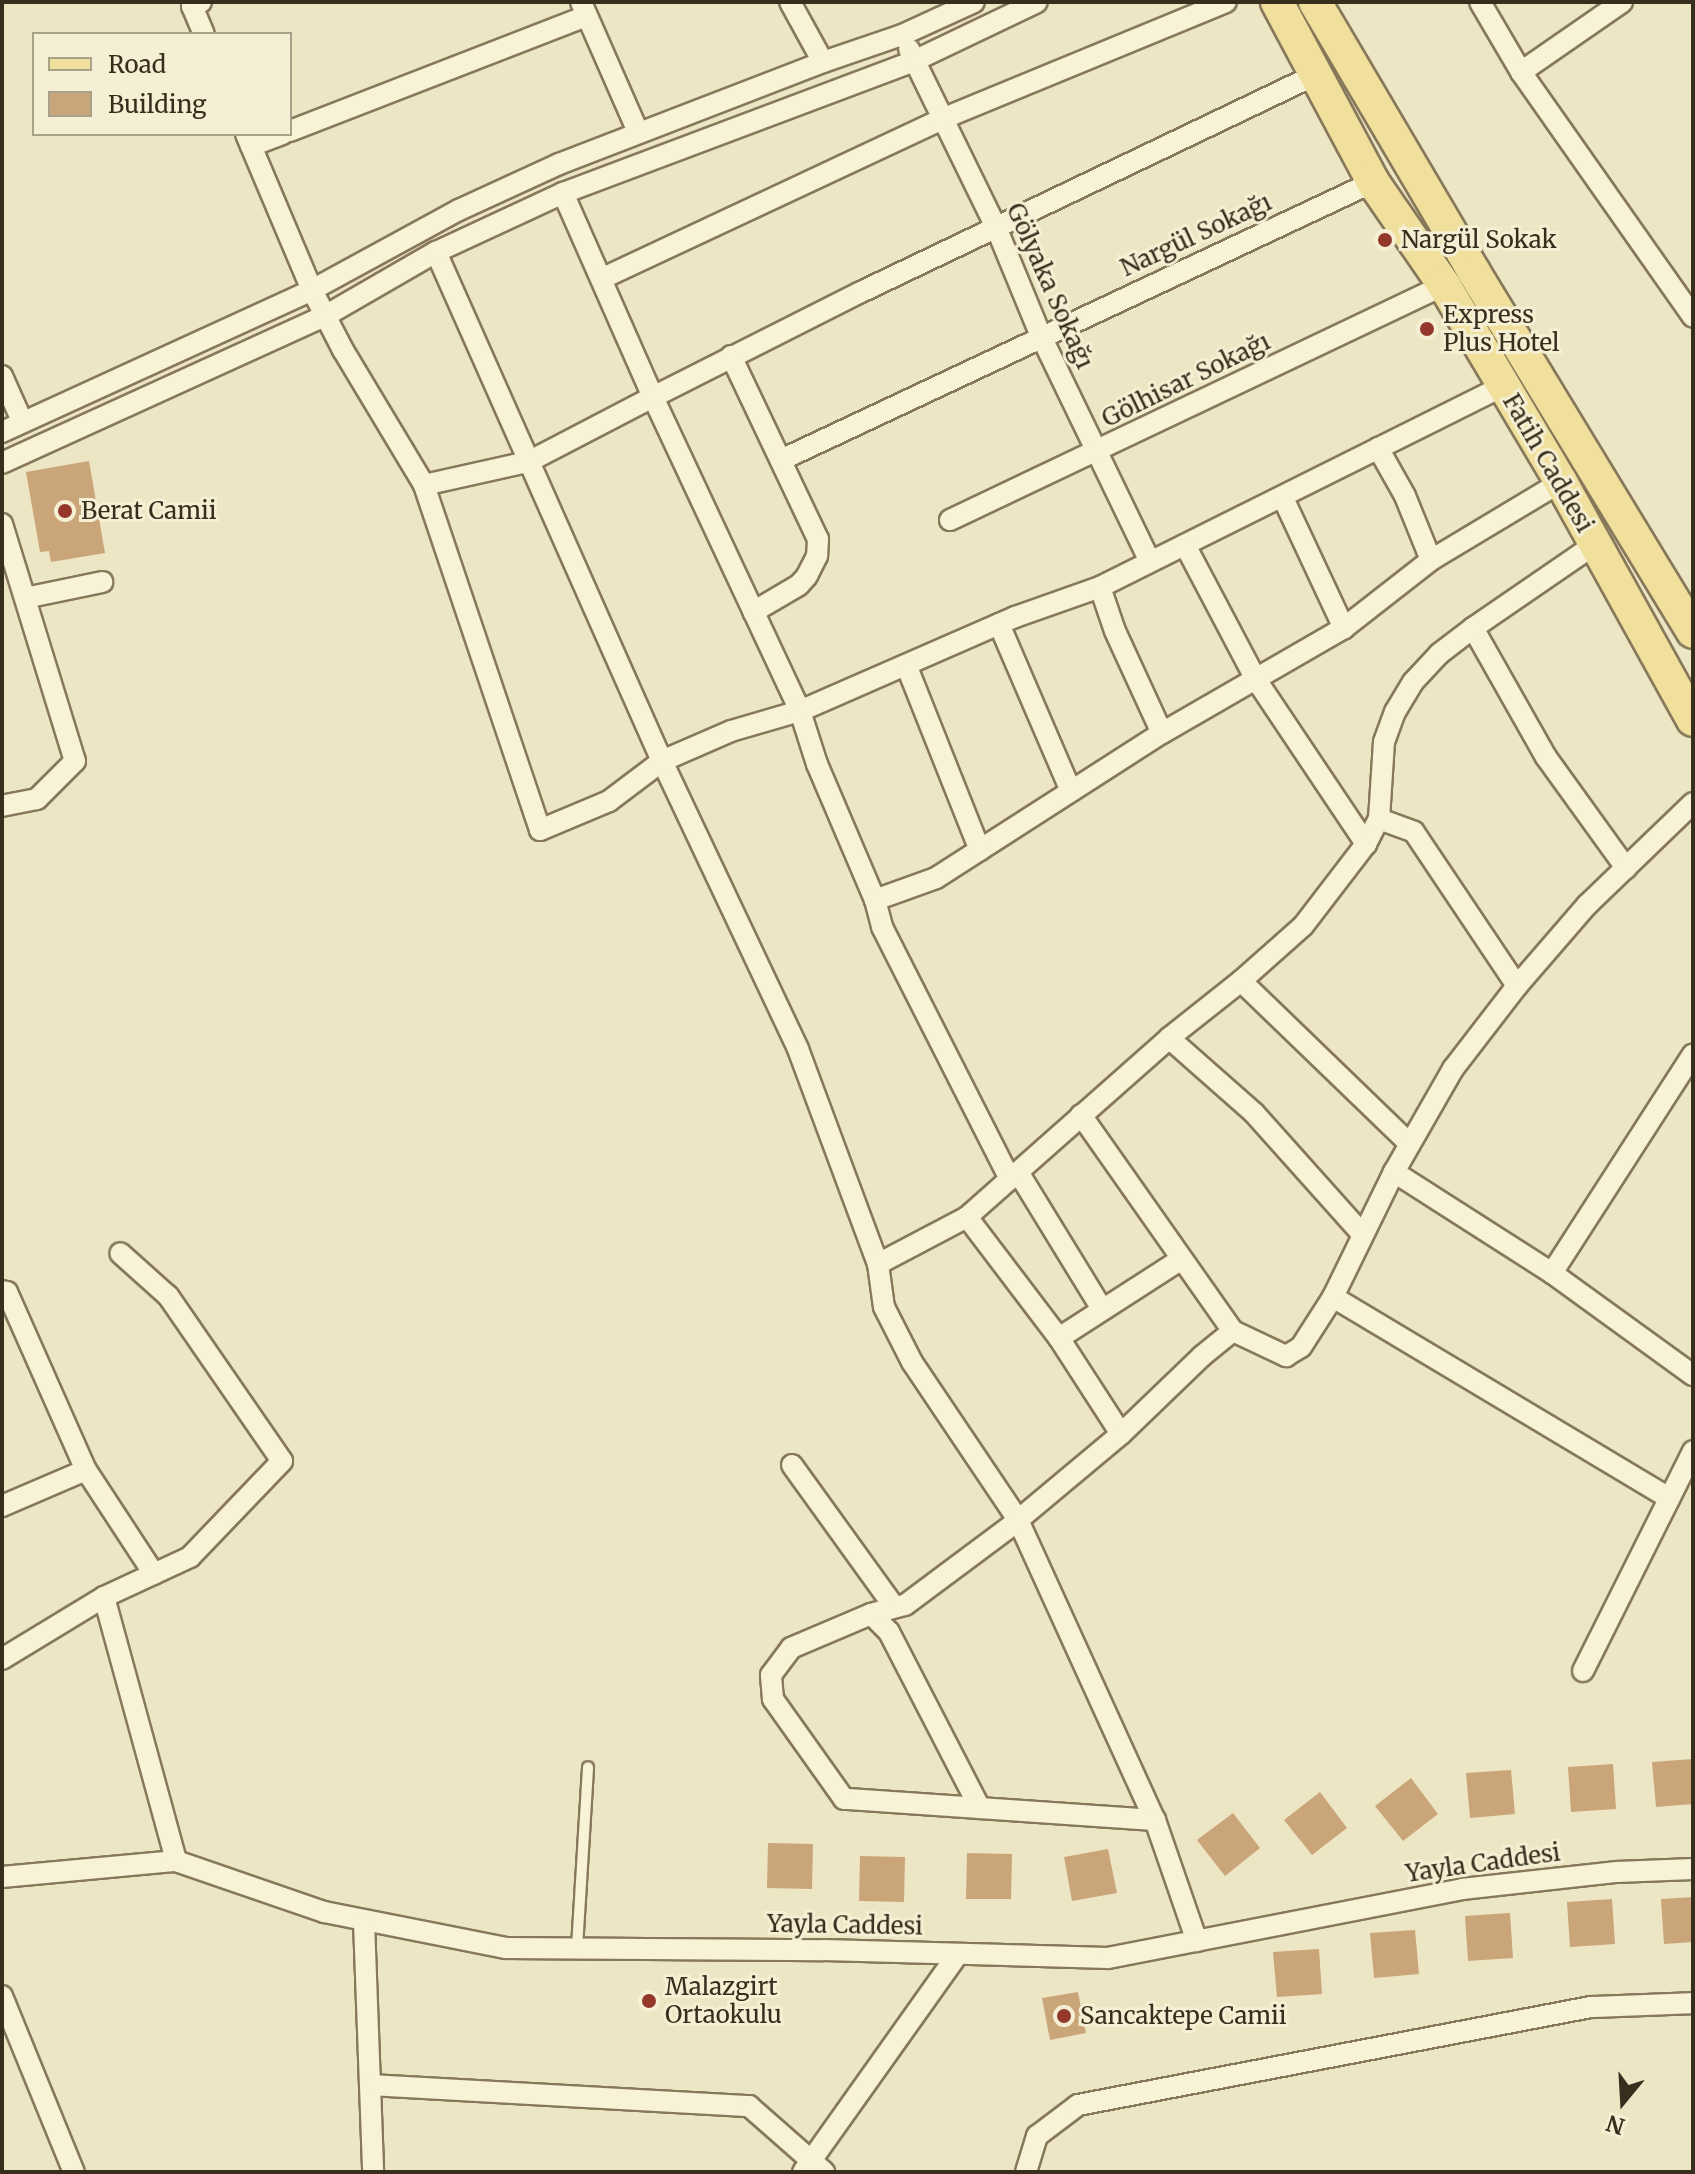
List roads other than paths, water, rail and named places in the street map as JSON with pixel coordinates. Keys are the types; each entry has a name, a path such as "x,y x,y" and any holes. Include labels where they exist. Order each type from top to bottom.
{"main road":[{"name":"Fatih Caddesi","path":"1277,2 1373,182 1444,285 1561,482 1693,720"},
{"name":"Fatih Caddesi","path":"1315,2 1474,272 1693,632"}],"street":[{"path":"201,2 192,6 203,32"},
{"path":"790,2 823,62"},
{"path":"2,432 123,380 312,290 459,210 638,132 902,35 974,2"},
{"path":"2,463 325,316 436,252 563,193 914,61 1037,2"},
{"path":"603,278 942,119 1226,2"},
{"path":"1480,2 1521,72 1693,317"},
{"path":"1521,72 1622,2"},
{"path":"292,130 584,9 638,132"},
{"name":"Gölyaka Sokağı","path":"902,35 996,227 1041,336 1100,451 1149,559"},
{"path":"424,485 528,462 731,356 1315,75"},
{"path":"272,136 249,140 325,316 424,485 540,830 609,801 662,761 731,731 800,711 907,667 999,624 1100,587 1149,559 1283,498 1504,386"},
{"name":"Nargül Sokağı","path":"781,460 1373,182"},
{"path":"563,193 653,397 800,711 817,764 875,900 882,927 1014,1175 1102,1309"},
{"path":"436,252 662,761 798,1049 878,1264 884,1307 912,1362 1018,1520 1155,1820 1197,1941"},
{"name":"Gölhisar Sokağı","path":"950,520 1444,285"},
{"path":"731,356 817,530 817,556 799,585 753,612"},
{"path":"2,376 22,421"},
{"path":"1378,448 1405,496 1431,560"},
{"path":"875,900 936,878 1162,733 1344,628 1431,560 1561,482"},
{"path":"1283,498 1344,628"},
{"path":"2,524 75,761 37,799 2,806"},
{"path":"878,1264 967,1217 1169,1038 1241,981 1303,926 1366,844 1379,819 1384,742 1395,712 1425,668 1473,628 1595,544"},
{"path":"1185,545 1255,678 1366,844"},
{"path":"25,598 102,582"},
{"path":"1100,587 1115,631 1162,733"},
{"path":"999,624 1071,791"},
{"path":"1473,628 1546,757 1626,868"},
{"path":"907,667 980,850"},
{"path":"1081,1115 1180,1260 1233,1331 1286,1356 1301,1347 1333,1297 1409,1143 1453,1069 1517,986 1587,905 1693,803"},
{"path":"1379,819 1414,832 1517,986"},
{"path":"1241,981 1409,1143"},
{"path":"1169,1038 1254,1113 1362,1234"},
{"path":"1552,1273 1693,1054"},
{"path":"1394,1172 1552,1273 1693,1375"},
{"path":"967,1217 1059,1338 1121,1434"},
{"path":"2,1659 104,1597 190,1557 282,1461 168,1296 120,1253"},
{"path":"1059,1338 1180,1260"},
{"path":"2,1291 7,1292 86,1470 154,1574"},
{"path":"1333,1297 1669,1498"},
{"path":"1155,1820 844,1799 773,1699 771,1675 791,1648 893,1605 905,1605 1018,1520 1121,1434 1202,1356 1233,1331"},
{"path":"1583,1671 1669,1498 1690,1464"},
{"path":"792,1465 893,1605"},
{"path":"2,1506 86,1470"},
{"path":"104,1597 176,1861"},
{"path":"871,1614 889,1632 980,1808"},
{"name":"Yayla Caddesi","path":"2,1877 176,1861 364,1922 505,1948 1108,1958 1462,1889 1617,1872 1693,1869"},
{"path":"364,1922 373,2172"},
{"path":"371,2085 749,2106 813,2168 958,1954"},
{"path":"2,1996 74,2172"},
{"path":"1026,2172 1037,2136 1078,2105 1591,2007 1693,2003"}],"lane":[{"path":"577,1948 588,1767"}],"place":[{"name":"Nargül Sokak","path":"1385,240"},
{"name":"Express Plus Hotel","path":"1427,329"},
{"name":"Berat Camii","path":"65,511"},
{"name":"Malazgirt Ortaokulu","path":"649,2001"},
{"name":"Sancaktepe Camii","path":"1064,2016"}]}
